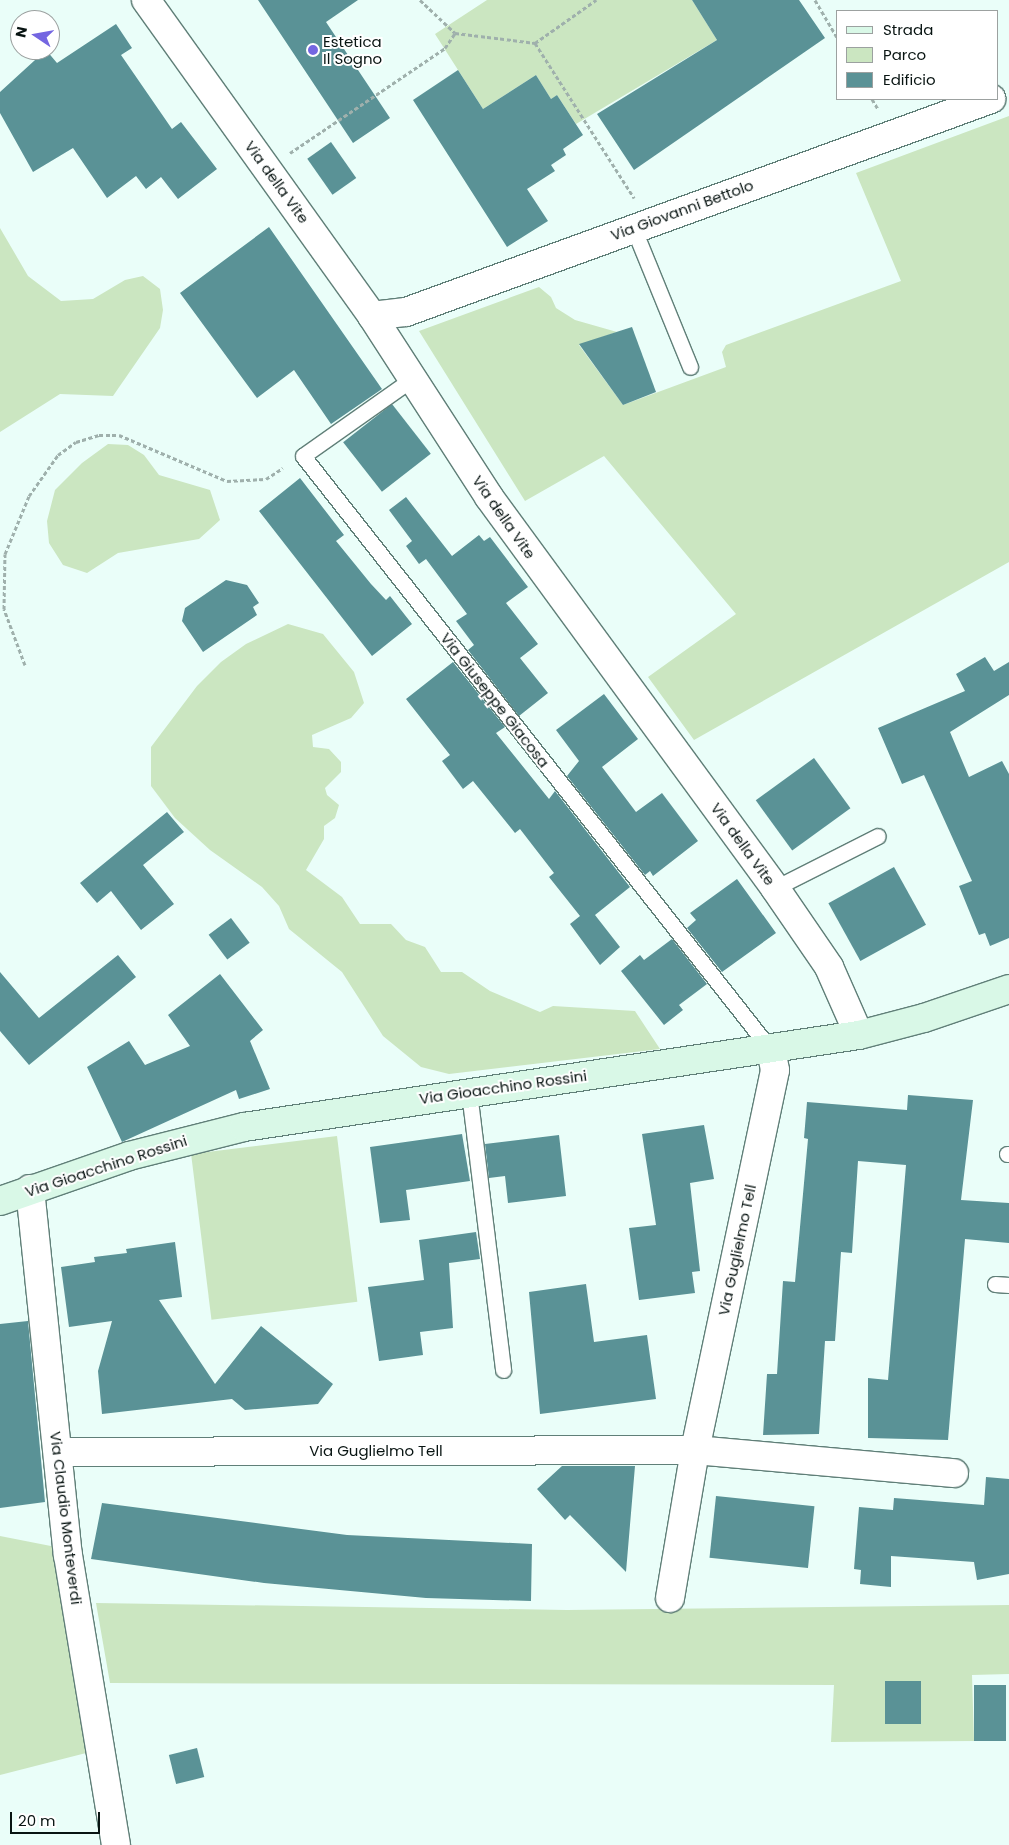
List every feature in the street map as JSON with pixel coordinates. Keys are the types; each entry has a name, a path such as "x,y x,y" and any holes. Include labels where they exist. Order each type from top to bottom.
{"street":[{"name":"Via della Vite","path":"146,0 372,316 489,497 775,888 829,967 858,1035"},
{"name":"Via Giovanni Bettolo","path":"372,316 406,312 640,225 988,100"},
{"name":"Via Gioacchino Rossini","path":"0,1201 30,1189 202,1136 326,1112 771,1050 858,1035 924,1018 1009,989"},
{"name":"Via Guglielmo Tell","path":"670,1598 695,1450 775,1070 771,1050"},
{"name":"Via Claudio Monteverdi","path":"30,1189 68,1555 116,1845"},
{"name":"Via Guglielmo Tell","path":"58,1452 695,1450 954,1473"}],"lane":[{"path":"640,225 690,367"},
{"path":"303,456 412,379"},
{"name":"Via Giuseppe Giacosa","path":"303,456 771,1050"},
{"path":"775,888 878,836"},
{"path":"469,1092 503,1370"}],"path":[{"path":"420,0 455,33 535,43 596,0"},
{"path":"815,0 836,36"},
{"path":"267,168 445,48 455,33"},
{"path":"535,43 640,225"},
{"path":"25,665 4,609 5,554 29,496 58,455 76,442 98,435 119,435 143,442 209,475 247,483 266,479 303,456"}],"green space":[{"path":"487,0 692,0 717,40 576,124 557,95 551,99 536,75 483,109 435,34"},
{"path":"1009,116 1009,562 694,740 648,677 736,614 604,456 525,501 419,331 539,287 551,297 556,308 575,320 617,332 579,345 623,405 726,367 722,352 726,345 901,281 856,173"},
{"path":"0,228 28,276 61,301 93,299 125,280 143,276 160,289 163,310 160,328 113,396 60,394 0,432"},
{"path":"108,444 128,445 144,455 159,475 210,490 220,520 199,539 118,553 87,573 63,565 49,543 47,521 55,490 82,463"},
{"path":"288,624 323,634 354,672 364,703 351,718 312,735 313,747 329,749 341,762 341,772 325,788 327,795 339,805 335,818 324,826 324,839 306,870 342,897 360,924 391,924 406,940 425,947 441,972 462,972 490,991 540,1012 553,1006 635,1011 660,1049 449,1074 421,1067 383,1036 342,972 289,929 279,906 262,887 210,850 175,818 151,786 151,747 197,686 221,662 246,644"},
{"path":"337,1136 357,1302 211,1320 191,1154"},
{"path":"0,1536 61,1548 90,1752 0,1775"},
{"path":"96,1603 567,1610 1009,1605 1009,1674 972,1675 974,1741 831,1742 834,1685 110,1683"}],"building":[{"path":"258,0 358,0 326,22 390,118 353,143"},
{"path":"692,0 799,0 825,38 634,170 597,114 717,40"},
{"path":"116,24 132,48 121,55 172,129 181,122 217,169 178,199 161,177 146,189 136,176 107,198 73,148 33,172 0,113 0,92 35,60 54,60 57,63"},
{"path":"458,70 483,109 536,75 551,99 557,95 583,135 563,149 566,155 551,165 555,171 527,189 548,221 507,247 413,100"},
{"path":"331,142 356,178 332,195 307,159"},
{"path":"269,227 382,389 331,424 294,370 257,398 180,293"},
{"path":"632,327 656,392 623,405 579,344"},
{"path":"392,404 431,454 382,492 343,442"},
{"path":"300,478 344,535 336,541 371,584 386,600 390,596 412,624 372,656 259,511"},
{"path":"406,497 452,556 479,535 484,541 490,537 528,587 506,603 538,644 520,658 548,693 519,716 468,650 474,645 456,621 467,614 426,559 419,564 406,546 412,541 389,510"},
{"path":"226,580 247,585 259,603 253,607 257,615 203,652 182,621 185,608"},
{"path":"985,657 994,671 1009,662 1009,695 950,732 969,777 1002,761 1009,774 1009,938 990,946 985,933 979,935 959,886 972,881 924,775 902,784 878,728 965,691 956,674"},
{"path":"453,662 505,727 496,733 549,799 555,791 630,887 595,915 620,947 600,965 570,924 580,916 549,877 554,873 520,829 515,833 473,781 463,789 442,761 450,755 406,699"},
{"path":"604,694 638,739 602,767 636,812 662,793 698,841 653,876 650,871 645,875 567,776 579,761 556,730"},
{"path":"814,758 850,808 792,850 756,800"},
{"path":"167,812 184,832 143,865 174,904 141,930 111,891 97,903 80,883"},
{"path":"894,867 926,925 860,961 828,903"},
{"path":"737,879 776,933 722,972 687,928 696,920 690,913"},
{"path":"231,918 250,943 227,960 209,935"},
{"path":"672,939 707,984 679,1005 683,1010 664,1025 621,971 640,955 644,960"},
{"path":"118,955 136,977 29,1065 0,1031 0,972 39,1018"},
{"path":"220,974 263,1030 250,1041 270,1089 239,1099 236,1090 122,1142 87,1067 129,1041 145,1065 190,1046 168,1015"},
{"path":"908,1095 973,1100 961,1200 1009,1203 1009,1243 965,1239 948,1440 868,1438 868,1378 888,1380 906,1165 858,1161 852,1253 841,1252 835,1341 825,1341 819,1434 763,1435 767,1374 777,1374 783,1281 795,1282 808,1139 804,1138 807,1102 907,1110"},
{"path":"704,1125 714,1179 690,1183 700,1271 692,1272 695,1293 639,1300 629,1228 656,1225 642,1134"},
{"path":"462,1134 470,1181 406,1190 410,1220 380,1223 370,1147"},
{"path":"559,1135 566,1196 508,1203 505,1176 489,1178 485,1144"},
{"path":"476,1232 480,1259 449,1263 453,1328 420,1332 423,1355 379,1361 368,1287 424,1280 419,1240"},
{"path":"175,1242 182,1297 159,1300 215,1384 261,1326 333,1384 318,1404 245,1410 232,1399 102,1414 98,1371 112,1321 69,1327 61,1267 95,1262 94,1257 127,1253 126,1249"},
{"path":"586,1284 594,1342 647,1335 656,1399 540,1414 529,1292"},
{"path":"28,1321 45,1502 0,1508 0,1324"},
{"path":"562,1466 635,1466 626,1572 570,1515 565,1520 537,1489"},
{"path":"986,1477 1009,1479 1009,1574 977,1580 974,1562 891,1556 891,1587 860,1584 861,1570 854,1569 859,1507 893,1510 894,1498 984,1505"},
{"path":"716,1496 814,1506 808,1568 710,1558"},
{"path":"102,1503 347,1535 532,1544 531,1601 426,1598 264,1583 91,1559"},
{"path":"885,1681 921,1681 921,1724 885,1724"},
{"path":"974,1685 1006,1685 1006,1741 974,1741"},
{"path":"197,1748 204,1777 176,1784 169,1755"}],"place":[{"name":"Estetica Il Sogno","path":"313,50"}]}
